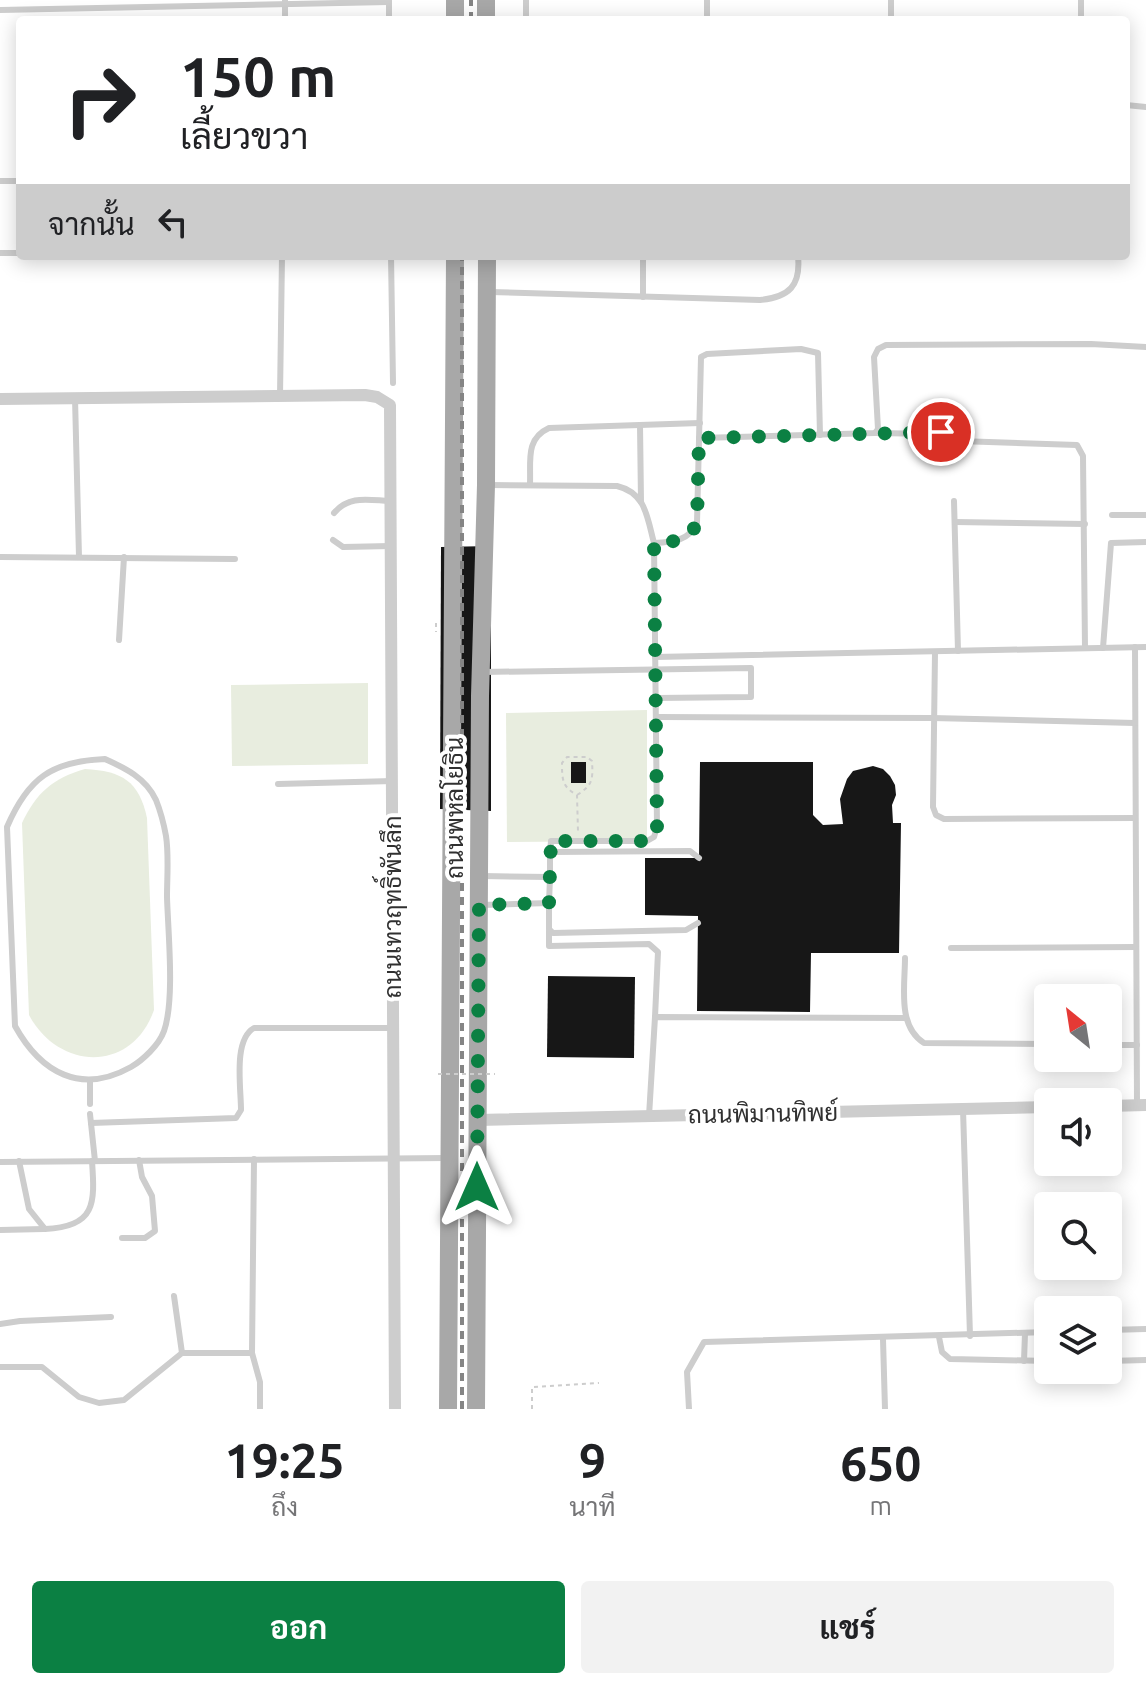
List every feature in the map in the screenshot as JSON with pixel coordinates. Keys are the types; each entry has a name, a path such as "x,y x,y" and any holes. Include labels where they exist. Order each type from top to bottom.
{"main road":[{"name":"ถนนพหลโยธิน","path":"448,1409 455,260"},
{"name":"ถนนพหลโยธิน","path":"476,1409 480,672 486,485 487,260"},
{"path":"450,877 479,876"},
{"path":"449,1158 478,1157"}],"street":[{"name":"ถนนเทวฤทธิ์พันลึก","path":"280,396 365,395 377,397 390,405 395,1409"},
{"path":"0,399 280,396"},
{"name":"ถนนพิมานทิพย์","path":"478,1120 1034,1107"}],"lane":[{"path":"0,10 155,3 389,1"},
{"path":"280,396 282,260"},
{"path":"391,260 393,383"},
{"path":"643,260 643,297"},
{"path":"487,292 760,300 784,294 794,284 799,274 798,260"},
{"path":"875,433 878,429 874,357 878,349 886,345 1091,344 1146,347"},
{"path":"654,543 677,541 693,533 697,523 701,357 707,354 801,349 818,353 820,435"},
{"path":"75,398 79,557"},
{"path":"699,438 935,434 941,432 945,420"},
{"path":"530,484 531,444 538,433 549,428 700,423"},
{"path":"640,425 641,502 654,543 657,827 654,837 647,841 551,841 549,946 649,944 658,952 649,1116"},
{"path":"959,441 1077,445 1083,456 1085,648"},
{"path":"486,485 617,486 632,490 641,502"},
{"path":"334,513 341,504 356,499 391,501"},
{"path":"954,501 958,651"},
{"path":"1112,515 1146,515"},
{"path":"955,522 1085,524"},
{"path":"333,540 343,547 391,546"},
{"path":"1103,648 1111,543 1146,542"},
{"path":"0,557 235,559"},
{"path":"119,640 124,557"},
{"path":"1135,647 1137,1078 1141,1105"},
{"path":"655,657 1146,647"},
{"path":"935,652 932,718 933,807 936,815 944,819 1135,818"},
{"path":"480,672 751,668 751,697 656,698"},
{"path":"657,717 932,718 1135,723"},
{"path":"105,759 132,771 155,798 166,835 169,987 163,1033 142,1061 114,1076 90,1080 78,1079 50,1068 27,1049 15,1026 7,827 18,802 38,779 54,768 77,760 105,759"},
{"path":"278,784 393,781"},
{"path":"550,852 690,851 699,858"},
{"path":"479,876 550,877"},
{"path":"479,905 549,903"},
{"path":"549,929 553,933 686,930 698,923"},
{"path":"951,948 1136,947"},
{"path":"905,958 906,1018 914,1037 924,1043 1034,1044"},
{"path":"655,1017 906,1018"},
{"path":"0,1230 66,1228 76,1223 92,1206 91,1118 236,1118 241,1110 241,1045 247,1032 254,1028 393,1028"},
{"path":"1122,1045 1137,1045"},
{"path":"1137,1078 1146,1078"},
{"path":"90,1080 90,1104"},
{"path":"963,1109 970,1336"},
{"path":"0,1162 449,1158"},
{"path":"254,1159 252,1353 260,1382 260,1409"},
{"path":"122,1238 145,1238 155,1231 152,1196 142,1177 139,1160"},
{"path":"19,1161 29,1209 45,1229"},
{"path":"174,1296 182,1353"},
{"path":"0,1324 111,1317"},
{"path":"1122,1330 1146,1329"},
{"path":"1024,1361 1025,1333"},
{"path":"689,1409 687,1372 704,1342 1034,1333"},
{"path":"939,1337 942,1352 950,1359 1034,1361"},
{"path":"883,1339 885,1409"},
{"path":"0,1367 42,1367 79,1397 112,1405 124,1400 182,1353 252,1353"},
{"path":"1122,1361 1146,1360"},
{"path":"87,1399 87,1409"}],"path":[{"path":"436,623 436,632"},
{"path":"567,757 587,757 592,761 593,780 588,788 577,795 566,789 562,780 562,763 567,757"},
{"path":"577,795 578,841"},
{"path":"438,1074 495,1074"},
{"path":"532,1409 532,1387 599,1383"}],"shaded area":[{"path":"368,683 368,764 232,766 231,685"},
{"path":"647,710 647,841 507,842 506,713"},
{"path":"85,769 109,772 127,780 144,805 154,1010 144,1031 129,1045 113,1054 94,1057 76,1055 58,1047 42,1033 29,1015 22,823 33,803 47,788"}],"building":[{"path":"491,546 491,811 440,809 441,547"},
{"path":"571,762 586,762 586,783 571,783"},
{"path":"700,762 813,762 813,815 823,825 843,824 840,799 853,771 873,766 883,769 895,785 893,823 901,823 899,953 811,953 810,1012 697,1011 698,916 645,915 645,858 699,858"},
{"path":"548,976 635,977 634,1058 547,1057"}],"railway":[{"path":"471,0 471,16"},
{"path":"462,260 462,1409"}],"route":[{"path":"477,1187 479,905 549,903 551,841 647,841 654,837 657,827 654,543 677,541 693,533 697,523 699,438 941,432"}]}
